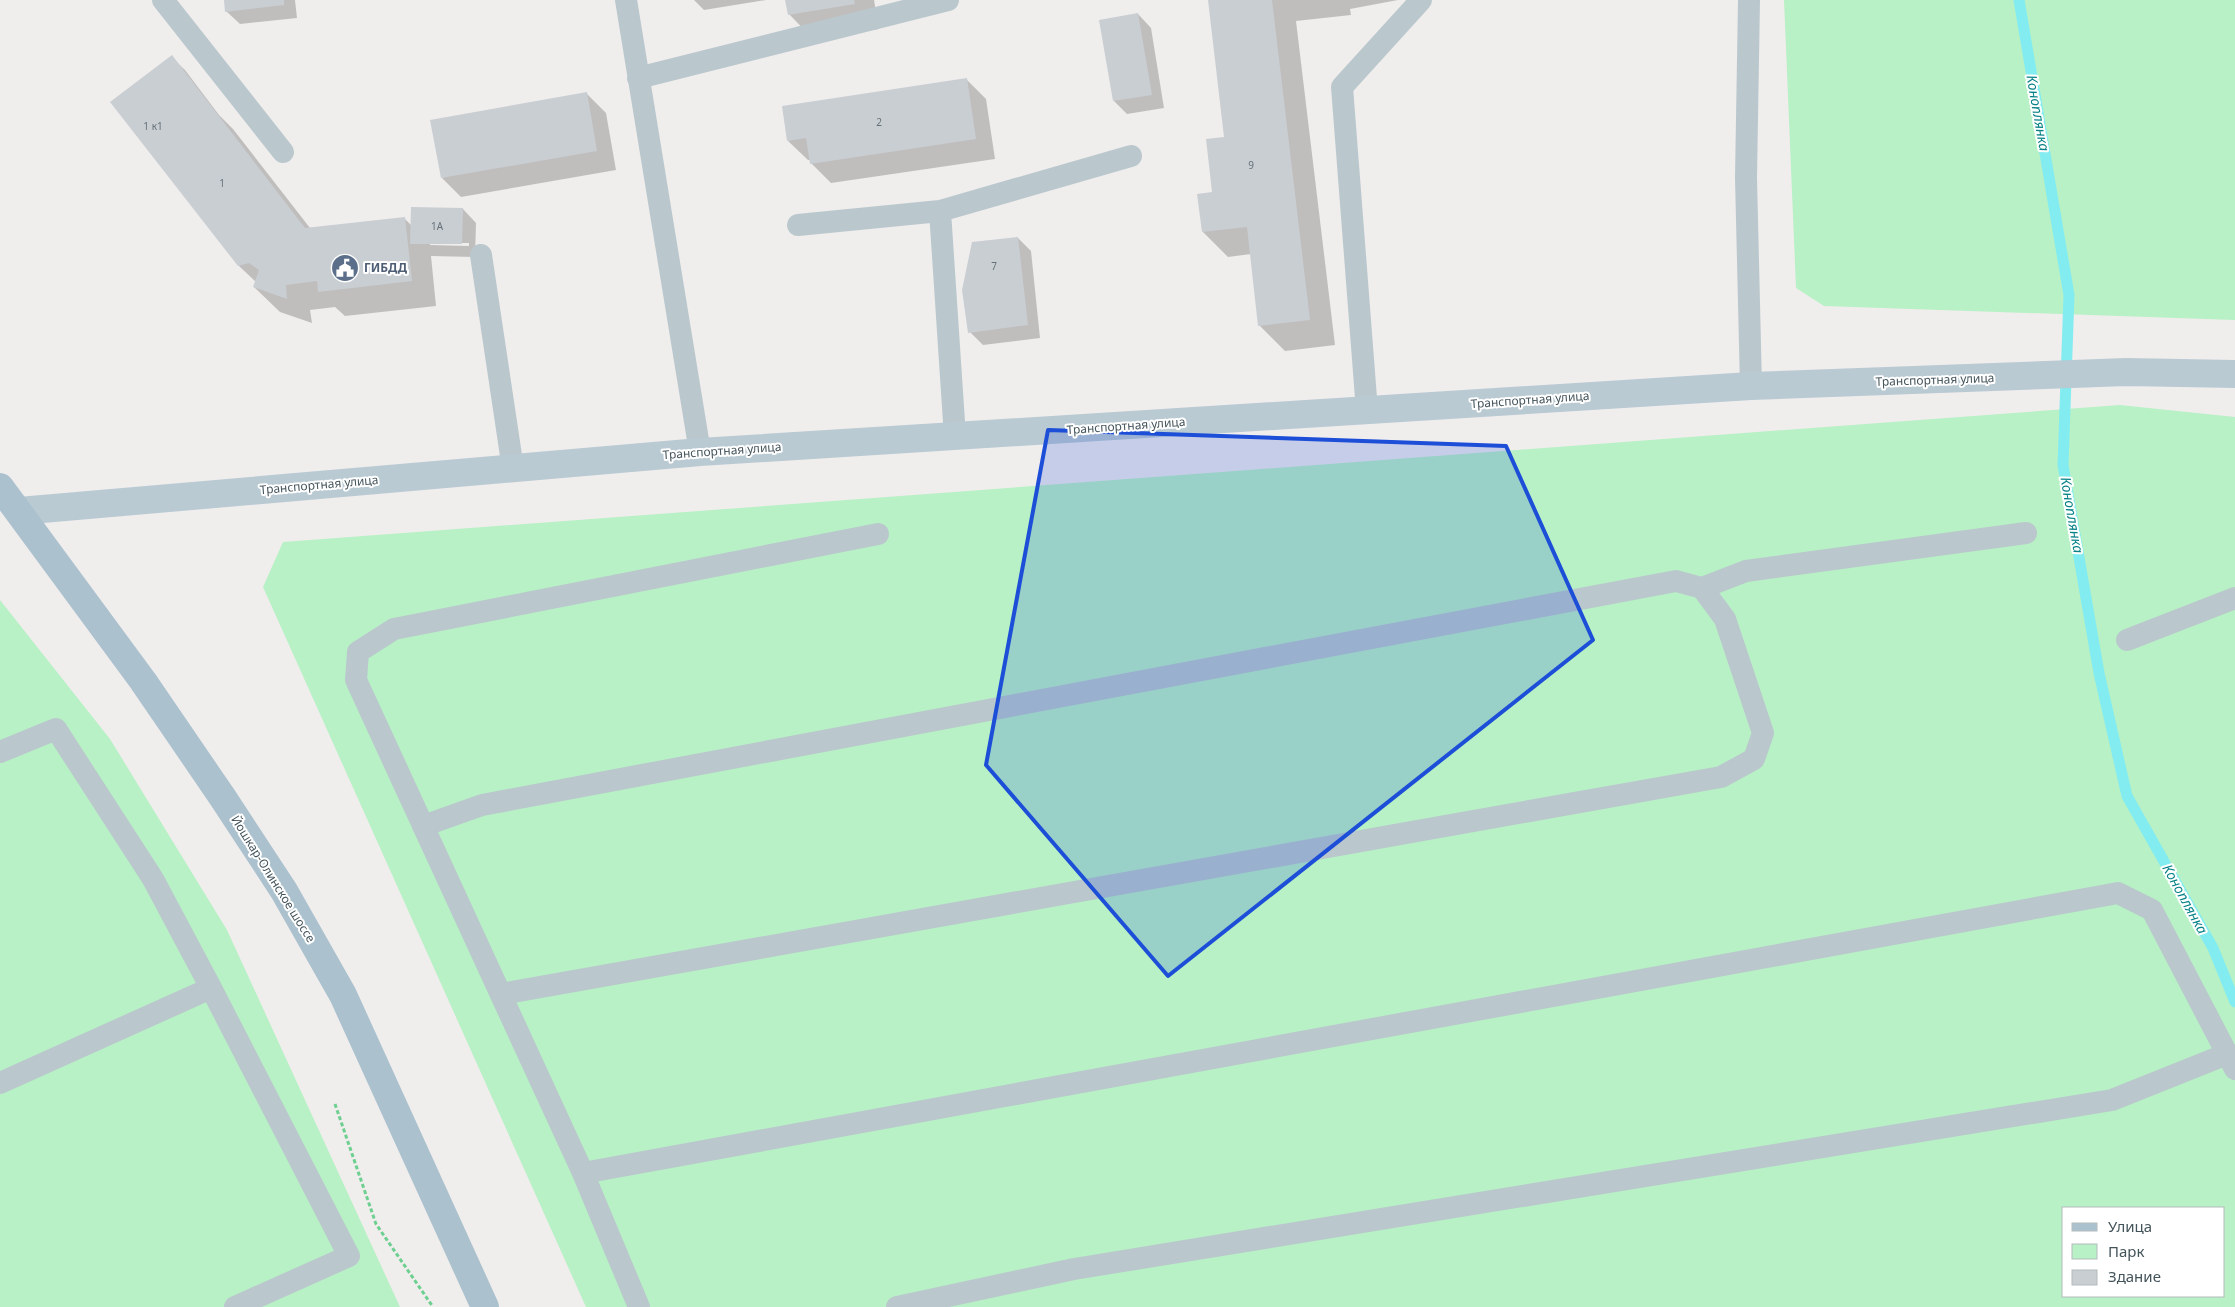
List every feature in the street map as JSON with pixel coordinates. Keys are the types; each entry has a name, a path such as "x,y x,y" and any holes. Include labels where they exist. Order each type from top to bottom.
{"main road":[{"name":"Транспортная улица","path":"10,509 513,469 700,452 1751,386 2126,372 2235,374"},
{"name":"Йошкар-Олинское шоссе","path":"0,487 10,509 143,681 284,891 342,995 485,1307"}],"lane":[{"path":"162,0 283,152"},
{"path":"626,0 700,452"},
{"path":"638,78 948,0"},
{"path":"1367,411 1342,88 1421,0"},
{"path":"1749,0 1746,178 1751,386"},
{"path":"798,225 940,211 1131,156"},
{"path":"940,211 955,436"},
{"path":"481,255 513,469"},
{"path":"1702,588 1746,572 2026,533"},
{"path":"639,1307 583,1173 356,680 358,652 394,629 878,534"},
{"path":"423,826 482,805 1676,580 1702,588 1725,619 1763,734 1754,759 1721,777 500,994"},
{"path":"2127,640 2235,598"},
{"path":"0,752 56,729 153,879 349,1256 235,1307"},
{"path":"583,1173 2118,893 2152,910 2231,1061 2112,1100 1074,1270 897,1307"},
{"path":"0,1084 211,988"}],"path":[{"path":"335,1104 376,1224 433,1307"}],"highlighted area":[{"path":"1048,430 1506,446 1593,640 1168,976 986,765"}],"green space":[{"path":"1784,0 2235,0 2235,320 1824,306 1796,288"},
{"path":"2120,405 2235,417 2235,1307 586,1307 263,587 283,542"},
{"path":"0,600 110,739 227,930 400,1307 0,1307"}],"building":[{"path":"224,0 284,0 284,5 225,12"},
{"path":"785,0 854,0 855,4 788,15"},
{"path":"1208,0 1272,0 1310,320 1258,326 1247,227 1202,232 1197,194 1212,192 1206,139 1224,137"},
{"path":"1138,13 1152,95 1113,101 1099,20"},
{"path":"172,55 305,228 405,217 412,281 318,292 317,281 286,285 287,299 253,287 259,270 249,263 238,266 110,102"},
{"path":"967,78 976,139 810,164 806,138 787,141 782,106"},
{"path":"587,92 597,151 441,178 430,120"},
{"path":"411,207 463,208 462,244 410,244"},
{"path":"1018,237 1028,325 968,333 962,290 972,242"}],"waterway":[{"name":"Коноплянка","path":"2019,0 2069,295 2063,465 2099,673 2127,796 2213,948 2235,1002"}],"place":[{"name":"ГИБДД","path":"345,268"}]}
